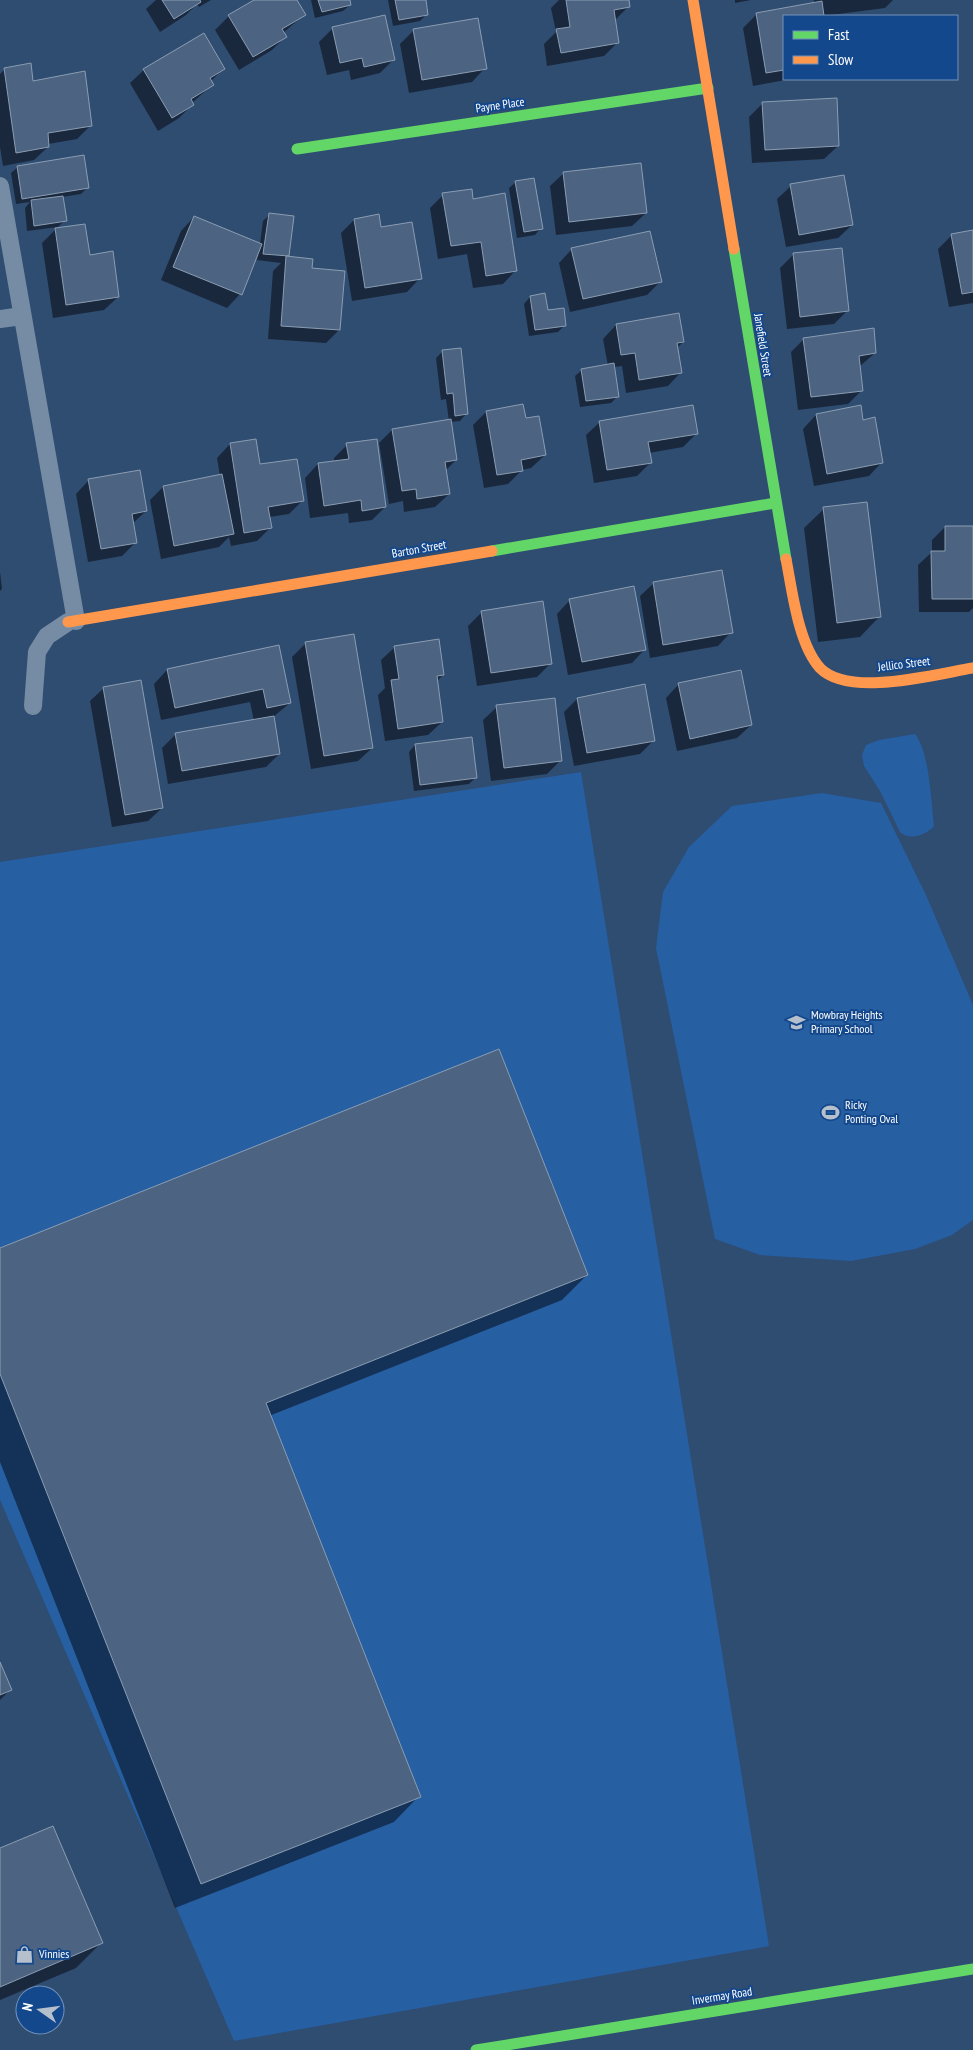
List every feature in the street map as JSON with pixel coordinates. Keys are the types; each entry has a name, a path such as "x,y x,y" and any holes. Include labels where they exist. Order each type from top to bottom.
{"street":[{"name":"Janefield Street","path":"693,0 775,503 798,623 809,649 820,668 839,679"},
{"name":"Payne Place","path":"297,149 708,88"},
{"name":"Barton Street","path":"72,621 775,503"},
{"name":"Jellico Street","path":"839,679 862,683 894,681 973,668"},
{"name":"Invermay Road","path":"476,2050 973,1969"}],"lane":[{"path":"0,186 72,621 46,636 37,652 34,706"},
{"path":"0,319 22,316"}],"shaded area":[{"path":"915,734 920,742 927,765 934,826 918,836 908,836 900,832 880,791 864,766 862,755 866,745 879,740"},
{"path":"581,772 769,1946 234,2041 0,1500 0,862"},
{"name":"Ricky Ponting Oval","path":"822,793 881,803 926,895 973,1005 973,1220 952,1235 915,1249 851,1261 760,1255 715,1239 656,948 663,892 689,847 732,806"}],"building":[{"path":"162,0 200,0 201,2 174,19"},
{"path":"254,0 297,0 306,15 282,29 287,37 253,57 228,15"},
{"path":"318,0 350,0 351,5 322,12"},
{"path":"395,0 426,0 428,15 399,20"},
{"path":"566,0 629,0 630,7 614,10 619,43 561,53 556,29 570,27"},
{"path":"822,1 824,15 783,15 783,70 766,73 756,13"},
{"path":"385,15 395,60 364,67 362,58 340,63 332,27"},
{"path":"478,18 487,69 422,80 413,29"},
{"path":"204,33 225,69 210,78 214,85 191,99 194,105 172,118 143,69"},
{"path":"31,63 33,81 85,71 92,126 48,133 49,147 16,153 4,68"},
{"path":"837,98 839,146 765,150 762,102"},
{"path":"84,155 89,188 22,199 17,166"},
{"path":"641,163 647,213 569,222 563,172"},
{"path":"844,175 853,225 799,235 790,184"},
{"path":"534,178 543,229 524,232 515,181"},
{"path":"472,189 473,199 505,193 517,271 486,276 481,242 451,246 442,193"},
{"path":"63,196 67,221 34,226 31,200"},
{"path":"269,213 294,216 289,256 263,254"},
{"path":"379,214 381,227 412,222 422,279 365,288 354,219"},
{"path":"194,216 262,244 242,295 173,267"},
{"path":"85,224 90,255 113,251 119,297 66,305 55,228"},
{"path":"973,230 973,292 962,294 951,234"},
{"path":"650,231 662,282 583,299 571,248"},
{"path":"842,248 849,311 800,317 793,253"},
{"path":"286,256 313,259 312,268 345,271 340,330 281,326"},
{"path":"545,293 548,310 564,308 566,326 535,330 530,296"},
{"path":"679,313 684,342 677,343 682,373 639,380 635,353 621,355 616,324"},
{"path":"874,328 876,353 859,356 863,391 811,397 803,338"},
{"path":"461,348 468,414 455,416 453,393 447,394 442,350"},
{"path":"614,363 619,397 586,401 581,369"},
{"path":"523,404 526,418 539,416 546,455 521,460 523,471 497,475 486,411"},
{"path":"693,405 698,434 648,442 652,463 607,470 599,421"},
{"path":"861,405 863,420 875,417 883,463 827,474 816,414"},
{"path":"451,419 457,460 445,462 450,494 417,499 416,489 402,491 392,429"},
{"path":"256,439 260,464 297,459 304,501 268,507 272,528 244,533 230,443"},
{"path":"377,439 386,507 362,511 361,500 324,506 318,463 349,459 346,443"},
{"path":"140,470 147,511 132,514 137,543 101,549 88,479"},
{"path":"222,474 234,534 174,546 163,486"},
{"path":"867,502 881,617 837,623 823,507"},
{"path":"945,526 973,526 973,599 932,599 931,551 945,551"},
{"path":"722,570 733,633 663,645 653,582"},
{"path":"634,586 646,650 582,662 569,599"},
{"path":"543,601 552,664 491,673 481,611"},
{"path":"354,634 373,748 324,756 305,642"},
{"path":"439,639 444,675 437,676 443,722 398,729 391,680 399,679 394,646"},
{"path":"279,645 291,703 267,708 263,689 175,708 167,669"},
{"path":"741,670 752,725 690,739 678,683"},
{"path":"141,680 163,808 125,815 103,687"},
{"path":"645,684 655,741 587,753 577,698"},
{"path":"555,698 562,761 504,768 496,705"},
{"path":"274,716 280,754 182,771 175,733"},
{"path":"472,737 477,778 420,785 415,744"},
{"path":"499,1049 588,1275 266,1403 421,1797 201,1884 0,1374 0,1248"},
{"path":"0,1662 12,1690 0,1695"},
{"path":"53,1826 103,1943 0,1987 0,1848"}],"traffic: fast":[{"path":"297,149 708,88"},
{"path":"734,249 786,559"},
{"path":"492,551 775,503"},
{"path":"476,2050 973,1969"}],"traffic: slow":[{"path":"693,0 734,249"},
{"path":"68,622 492,551"},
{"path":"786,559 797,616 806,645 812,658 820,668 833,677 851,682 871,683 916,679 973,668"}],"place":[{"name":"Mowbray Heights Primary School","path":"797,1022"},
{"name":"Ricky Ponting Oval","path":"831,1112"},
{"name":"Vinnies","path":"25,1954"}]}
